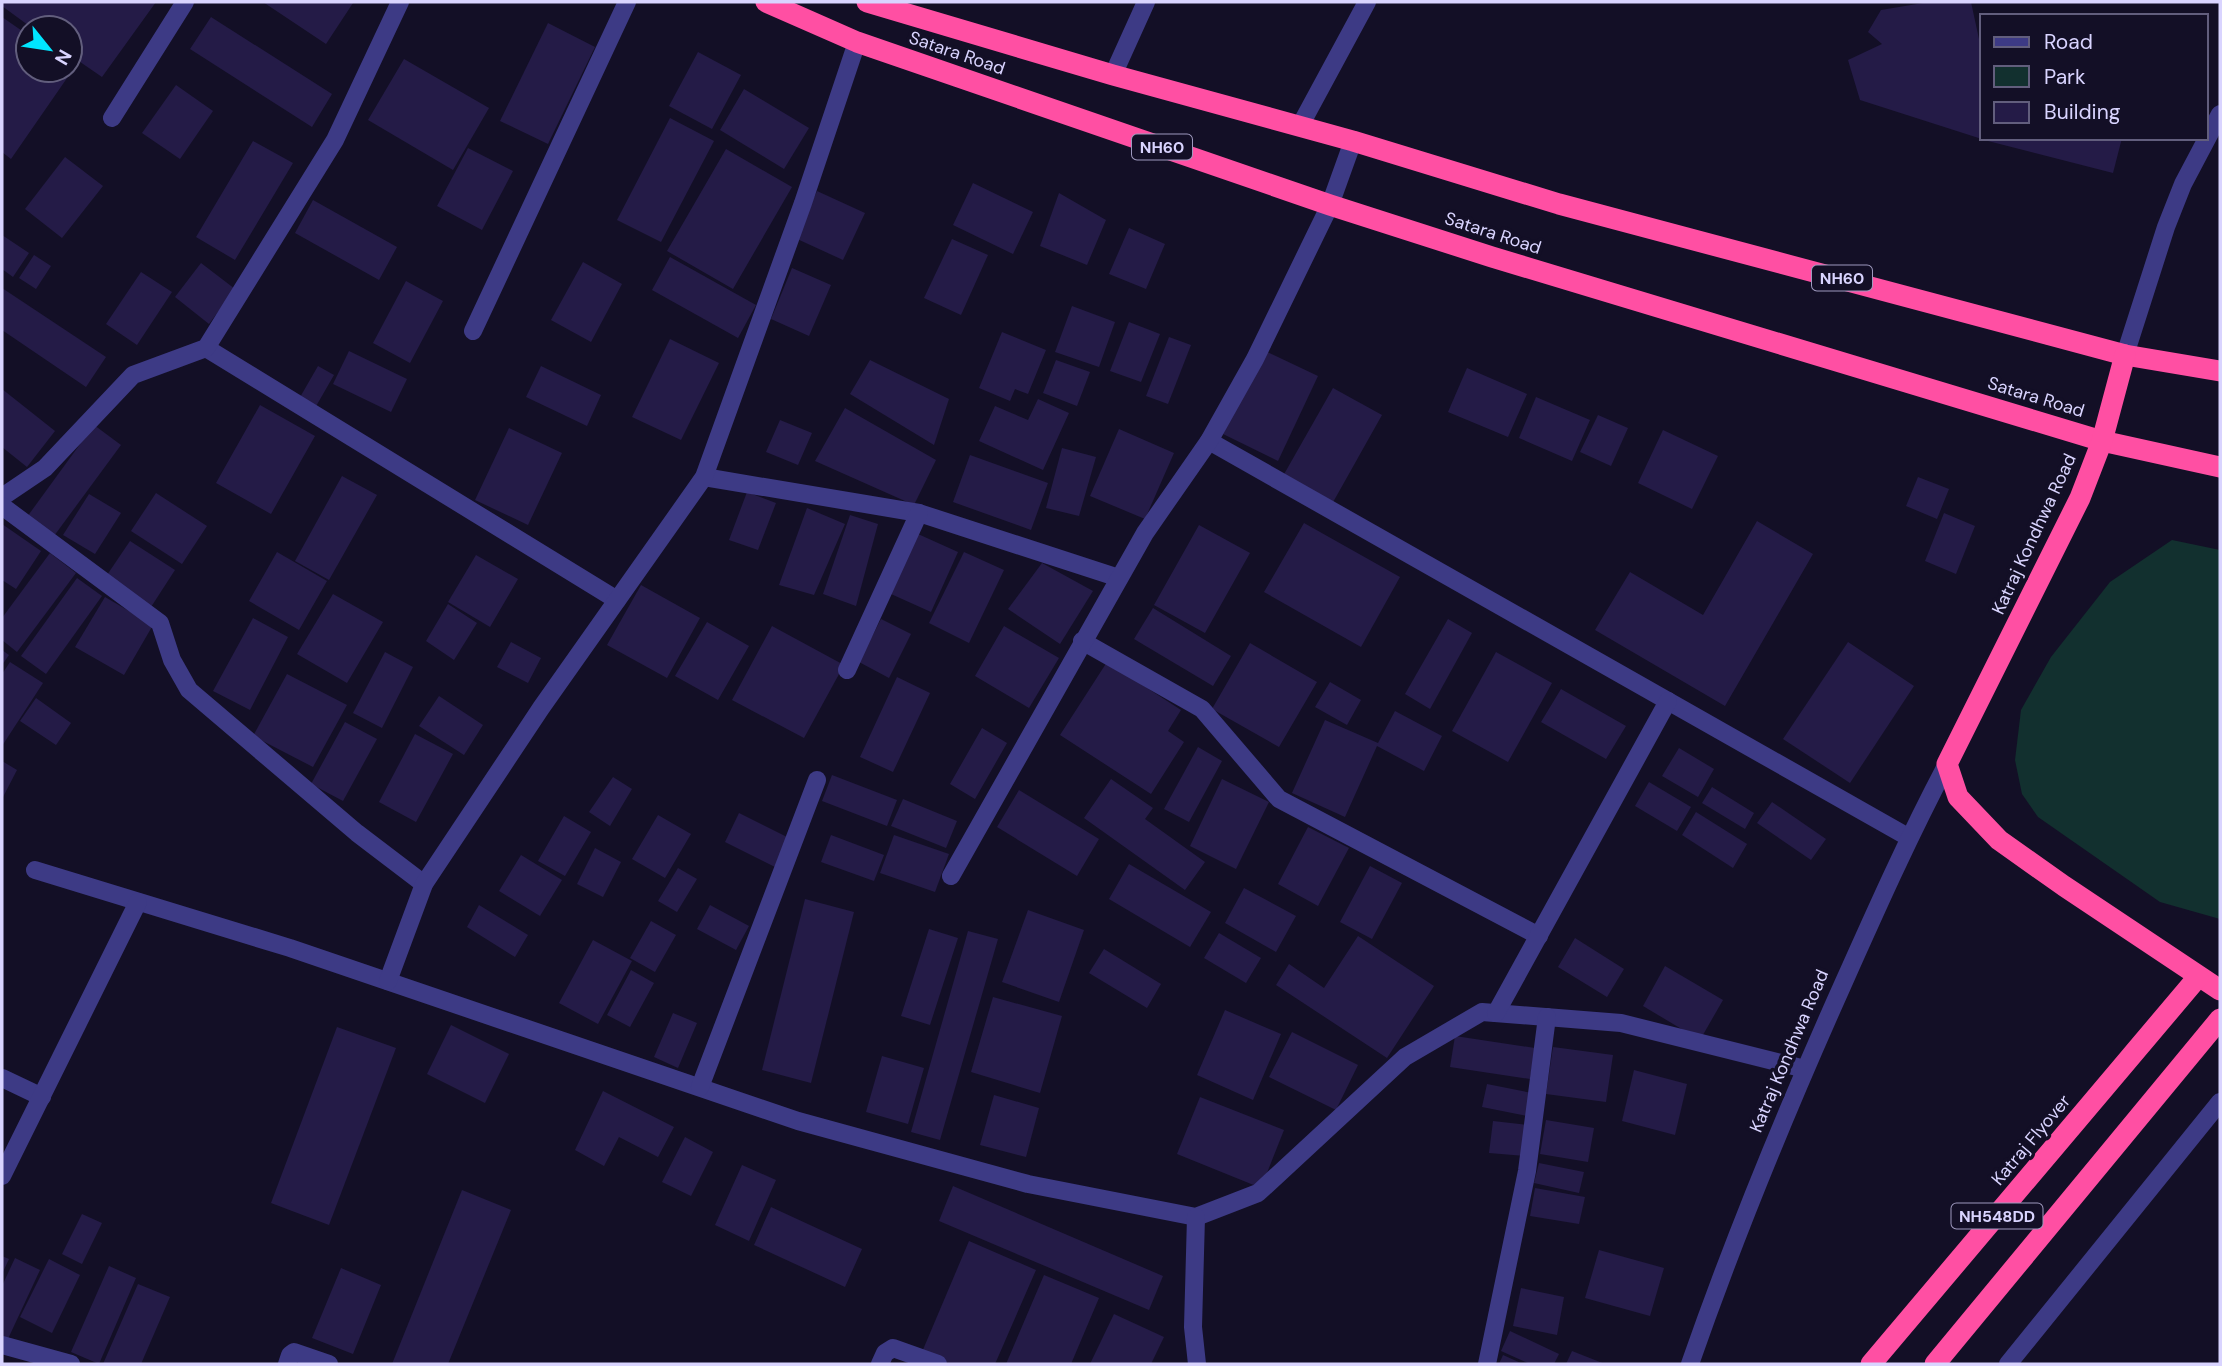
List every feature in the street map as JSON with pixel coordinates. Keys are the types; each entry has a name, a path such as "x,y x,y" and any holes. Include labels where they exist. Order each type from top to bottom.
{"highway":[{"name":"Satara Road","path":"766,2 857,42 1330,205 1575,283 2102,441 2220,467"},
{"name":"NH60","path":"867,2 1113,75 1353,141 1559,204 2125,355 2220,371"},
{"name":"Katraj Kondhwa Road","path":"1947,764 2080,498 2102,441 2125,355"},
{"path":"1947,764 1958,797 1999,840 2220,990"},
{"name":"Katraj Flyover","path":"1871,1364 2198,977"},
{"name":"NH548DD","path":"1935,1364 2220,1019"}],"street":[{"path":"112,118 185,2"},
{"path":"2,497 45,468 133,375 206,348 335,140 400,2"},
{"path":"474,331 627,2"},
{"path":"1113,75 1146,2"},
{"path":"1300,126 1367,2"},
{"path":"388,981 424,884 541,708 704,477 803,203 857,42"},
{"path":"2208,137 2220,114"},
{"path":"2125,355 2166,227 2183,184 2206,140"},
{"path":"951,876 1145,533 1209,441 1255,359 1330,205 1353,141"},
{"path":"206,348 617,600"},
{"path":"1209,441 1908,837"},
{"path":"704,477 919,513 1119,578"},
{"path":"2,506 160,623 172,660 189,690 357,833 424,884"},
{"path":"847,670 919,513"},
{"path":"1082,641 1202,709 1279,799 1539,936"},
{"path":"1496,1013 1668,701"},
{"name":"Katraj Kondhwa Road","path":"1690,1364 1719,1282 1805,1069 1908,837 1947,764"},
{"path":"700,1087 817,780"},
{"path":"35,870 290,948 798,1121 1028,1184 1196,1217 1258,1193 1405,1058 1482,1012 1621,1024 1805,1069"},
{"path":"2,1176 138,902"},
{"path":"1487,1364 1527,1171 1547,1017"},
{"path":"2,1079 42,1097"},
{"path":"2008,1364 2220,1102"},
{"path":"1196,1217 1194,1327 1197,1364"},
{"path":"2,1345 71,1364"},
{"path":"880,1364 885,1353 893,1348 938,1364"},
{"path":"287,1364 290,1355 294,1353 329,1364"}],"green space":[{"path":"2172,540 2220,550 2220,919 2160,902 2038,817 2022,794 2015,760 2021,710 2051,657 2110,582"}],"building":[{"path":"2,2 156,2 102,77 84,65 84,14 14,15 2,6"},
{"path":"263,2 351,2 353,3 326,44"},
{"path":"1929,2 1971,2 1980,39 1980,138 1860,100 1848,60 1882,44 1868,32 1881,10"},
{"path":"2,17 14,25 14,84 63,84 11,159 2,152"},
{"path":"211,17 332,94 312,127 190,49"},
{"path":"548,23 595,47 548,144 500,121"},
{"path":"698,52 741,75 712,129 669,106"},
{"path":"404,59 489,108 453,170 368,120"},
{"path":"176,85 213,111 180,159 142,133"},
{"path":"744,89 809,128 784,169 720,130"},
{"path":"670,118 714,141 661,242 617,220"},
{"path":"1985,140 2121,140 2113,173"},
{"path":"253,141 293,163 235,260 196,237"},
{"path":"468,148 513,171 482,230 437,206"},
{"path":"726,149 792,187 733,289 667,251"},
{"path":"65,157 103,186 62,238 25,209"},
{"path":"973,183 1033,212 1013,254 953,225"},
{"path":"817,191 865,213 843,260 795,238"},
{"path":"1059,193 1106,220 1087,265 1040,246"},
{"path":"313,200 397,247 379,280 295,233"},
{"path":"1129,228 1165,244 1146,289 1109,274"},
{"path":"2,235 29,253 13,277 2,269"},
{"path":"952,239 988,255 961,315 924,298"},
{"path":"34,255 51,266 36,289 19,278"},
{"path":"670,257 756,305 738,338 652,290"},
{"path":"583,262 622,284 591,342 551,320"},
{"path":"201,263 235,289 209,324 175,297"},
{"path":"792,268 831,285 809,336 771,319"},
{"path":"141,272 172,292 137,345 106,324"},
{"path":"406,281 443,301 410,363 373,343"},
{"path":"2,288 106,357 86,387 2,330"},
{"path":"1072,306 1115,322 1099,367 1055,352"},
{"path":"1129,322 1160,334 1141,382 1110,371"},
{"path":"1002,332 1046,350 1028,394 1015,389 1010,401 979,388"},
{"path":"1169,337 1191,345 1168,404 1146,396"},
{"path":"670,339 719,363 681,440 632,417"},
{"path":"1263,350 1318,376 1278,461 1223,434"},
{"path":"349,351 407,379 391,412 333,384"},
{"path":"870,360 949,399 934,445 850,394"},
{"path":"1056,360 1090,372 1077,406 1043,393"},
{"path":"318,366 334,375 315,408 299,399"},
{"path":"541,366 601,395 587,426 526,397"},
{"path":"1467,368 1527,394 1508,437 1448,412"},
{"path":"1333,388 1382,415 1332,504 1283,476"},
{"path":"2,389 55,431 27,467 2,447"},
{"path":"1536,397 1590,420 1572,461 1519,438"},
{"path":"1038,399 1069,413 1043,470 979,441 995,406 1028,420"},
{"path":"260,405 315,436 271,514 216,483"},
{"path":"845,408 936,460 914,505 815,461"},
{"path":"1598,415 1628,428 1611,466 1580,452"},
{"path":"780,420 812,433 798,465 766,452"},
{"path":"94,425 121,445 54,536 27,517"},
{"path":"509,428 562,453 528,525 475,500"},
{"path":"1119,429 1174,453 1145,519 1090,496"},
{"path":"1663,430 1718,456 1692,509 1638,483"},
{"path":"1062,448 1096,457 1079,516 1046,508"},
{"path":"970,455 1048,483 1031,530 953,502"},
{"path":"342,476 377,495 329,580 295,561"},
{"path":"1918,477 1949,489 1937,519 1906,506"},
{"path":"747,492 776,503 758,550 729,540"},
{"path":"156,493 207,526 182,564 131,531"},
{"path":"89,494 121,513 95,554 63,535"},
{"path":"807,508 845,524 814,595 779,585"},
{"path":"1944,513 1975,526 1956,574 1925,561"},
{"path":"850,515 878,524 856,606 823,594"},
{"path":"1757,521 1813,554 1725,706 1595,630 1630,572 1703,615"},
{"path":"1304,523 1400,577 1361,647 1264,592"},
{"path":"2,524 41,551 16,589 2,580"},
{"path":"1199,525 1250,553 1205,633 1154,605"},
{"path":"918,534 958,552 931,612 891,594"},
{"path":"130,541 175,570 151,607 105,578"},
{"path":"277,552 327,581 299,630 249,601"},
{"path":"964,552 1004,570 969,643 929,623"},
{"path":"50,553 76,573 17,652 2,640 2,618"},
{"path":"476,555 518,579 490,627 448,602"},
{"path":"1042,563 1093,591 1060,644 1008,609"},
{"path":"77,578 102,596 46,674 21,656"},
{"path":"641,585 700,618 667,678 607,645"},
{"path":"333,594 383,622 347,683 297,654"},
{"path":"105,597 153,625 124,675 75,647"},
{"path":"448,604 477,623 454,660 426,641"},
{"path":"1153,608 1231,656 1213,686 1134,639"},
{"path":"253,618 288,637 250,710 213,691"},
{"path":"881,619 911,634 889,678 859,662"},
{"path":"1448,619 1472,633 1430,709 1405,694"},
{"path":"707,622 749,646 718,700 675,676"},
{"path":"772,626 844,665 804,738 732,700"},
{"path":"1004,626 1059,658 1029,708 975,676"},
{"path":"511,642 541,658 528,683 497,667"},
{"path":"1848,642 1914,686 1850,783 1783,739"},
{"path":"1250,643 1317,682 1279,747 1212,709"},
{"path":"2,650 9,655 2,665"},
{"path":"385,652 413,667 382,728 353,713"},
{"path":"1496,652 1552,683 1508,762 1452,731"},
{"path":"10,662 43,683 2,746 2,674"},
{"path":"1107,662 1181,710 1168,731 1184,742 1151,794 1060,735"},
{"path":"287,674 347,705 313,767 253,736"},
{"path":"897,677 930,693 893,772 860,757"},
{"path":"1330,682 1361,700 1347,725 1315,707"},
{"path":"1561,689 1626,726 1606,759 1541,722"},
{"path":"439,696 483,725 464,755 419,726"},
{"path":"36,698 71,723 56,745 20,721"},
{"path":"1395,711 1442,736 1424,771 1377,746 1345,817 1292,793 1325,720 1378,743"},
{"path":"345,722 377,739 343,801 311,784"},
{"path":"982,728 1007,743 975,799 950,784"},
{"path":"415,734 453,754 416,822 379,802"},
{"path":"1198,747 1222,761 1189,822 1164,809"},
{"path":"1679,748 1714,769 1698,797 1662,776"},
{"path":"2,761 17,770 2,799"},
{"path":"832,775 897,800 887,826 822,801"},
{"path":"613,777 632,789 610,826 589,812"},
{"path":"1111,779 1153,808 1145,819 1205,862 1185,890 1084,818"},
{"path":"1222,779 1269,802 1236,869 1190,846"},
{"path":"1649,782 1691,807 1677,831 1635,806"},
{"path":"1712,787 1754,813 1745,829 1702,803"},
{"path":"1019,790 1099,839 1077,876 997,827"},
{"path":"903,799 957,821 946,848 891,826"},
{"path":"1772,802 1826,839 1811,860 1757,823"},
{"path":"1696,812 1747,844 1733,868 1682,835"},
{"path":"739,813 789,838 775,867 725,842"},
{"path":"658,815 691,834 665,878 632,859"},
{"path":"564,816 591,832 565,876 538,861"},
{"path":"1308,827 1349,848 1318,906 1278,884"},
{"path":"831,835 884,855 874,881 821,862"},
{"path":"894,835 949,854 935,892 880,873"},
{"path":"595,848 621,862 603,897 577,884"},
{"path":"521,855 562,880 540,916 499,891"},
{"path":"1129,864 1211,912 1190,947 1109,899"},
{"path":"1370,866 1402,883 1372,939 1340,922"},
{"path":"678,868 697,879 677,912 658,901"},
{"path":"1244,888 1296,916 1276,952 1225,923"},
{"path":"805,899 854,912 811,1083 762,1070"},
{"path":"479,905 528,935 515,957 467,927"},
{"path":"710,905 749,926 736,950 697,929"},
{"path":"1028,910 1084,930 1059,1002 1002,982"},
{"path":"651,921 676,935 655,972 630,958"},
{"path":"929,929 958,938 930,1025 901,1016"},
{"path":"968,931 998,939 940,1140 911,1132"},
{"path":"1219,933 1261,958 1246,983 1204,958"},
{"path":"1358,936 1434,986 1387,1058 1276,985 1289,964 1324,988"},
{"path":"1575,938 1624,969 1607,997 1558,967"},
{"path":"593,940 632,961 598,1024 559,1003"},
{"path":"1104,949 1161,984 1147,1008 1089,973"},
{"path":"1665,966 1723,1000 1700,1040 1643,1006"},
{"path":"631,970 654,983 630,1027 607,1015"},
{"path":"993,997 1062,1016 1040,1093 971,1072"},
{"path":"1225,1010 1281,1034 1253,1100 1197,1075"},
{"path":"673,1013 697,1023 678,1068 654,1057"},
{"path":"451,1025 509,1054 485,1103 427,1074"},
{"path":"337,1027 396,1048 329,1225 271,1203"},
{"path":"1292,1032 1358,1065 1336,1110 1269,1077"},
{"path":"1455,1036 1535,1048 1530,1079 1450,1067"},
{"path":"1553,1047 1613,1055 1606,1102 1546,1094"},
{"path":"882,1056 924,1068 908,1124 866,1112"},
{"path":"1634,1070 1687,1084 1675,1135 1622,1121"},
{"path":"1487,1084 1532,1093 1527,1116 1482,1107"},
{"path":"603,1091 674,1127 658,1157 619,1137 604,1166 575,1150"},
{"path":"994,1095 1039,1108 1026,1157 980,1145"},
{"path":"1200,1097 1284,1130 1261,1188 1177,1154"},
{"path":"1546,1120 1594,1128 1588,1162 1540,1154"},
{"path":"1493,1121 1528,1125 1525,1156 1489,1153"},
{"path":"685,1137 713,1152 691,1196 662,1182"},
{"path":"1539,1163 1584,1172 1579,1193 1534,1183"},
{"path":"742,1165 776,1180 749,1241 715,1225"},
{"path":"953,1186 1163,1276 1149,1310 939,1221"},
{"path":"1535,1188 1585,1197 1579,1224 1530,1216"},
{"path":"462,1190 511,1210 448,1364 392,1364"},
{"path":"771,1207 862,1249 845,1287 754,1245"},
{"path":"82,1214 102,1223 82,1264 62,1254"},
{"path":"969,1241 1036,1270 995,1364 950,1364 922,1352"},
{"path":"1599,1250 1664,1268 1650,1316 1585,1298"},
{"path":"2,1256 9,1259 2,1274"},
{"path":"15,1258 40,1270 7,1341 2,1339 2,1286"},
{"path":"49,1259 80,1275 52,1333 20,1317"},
{"path":"109,1266 136,1278 99,1364 71,1352"},
{"path":"341,1268 381,1285 353,1354 312,1338"},
{"path":"1044,1275 1099,1298 1071,1364 1006,1364"},
{"path":"138,1284 170,1297 141,1364 103,1364"},
{"path":"1521,1288 1564,1297 1557,1335 1513,1326"},
{"path":"1114,1314 1164,1337 1151,1364 1090,1364"},
{"path":"1510,1331 1559,1354 1554,1364 1530,1364 1501,1351"},
{"path":"1572,1351 1605,1364 1566,1364"},
{"path":"1503,1355 1523,1364 1499,1364"}]}
